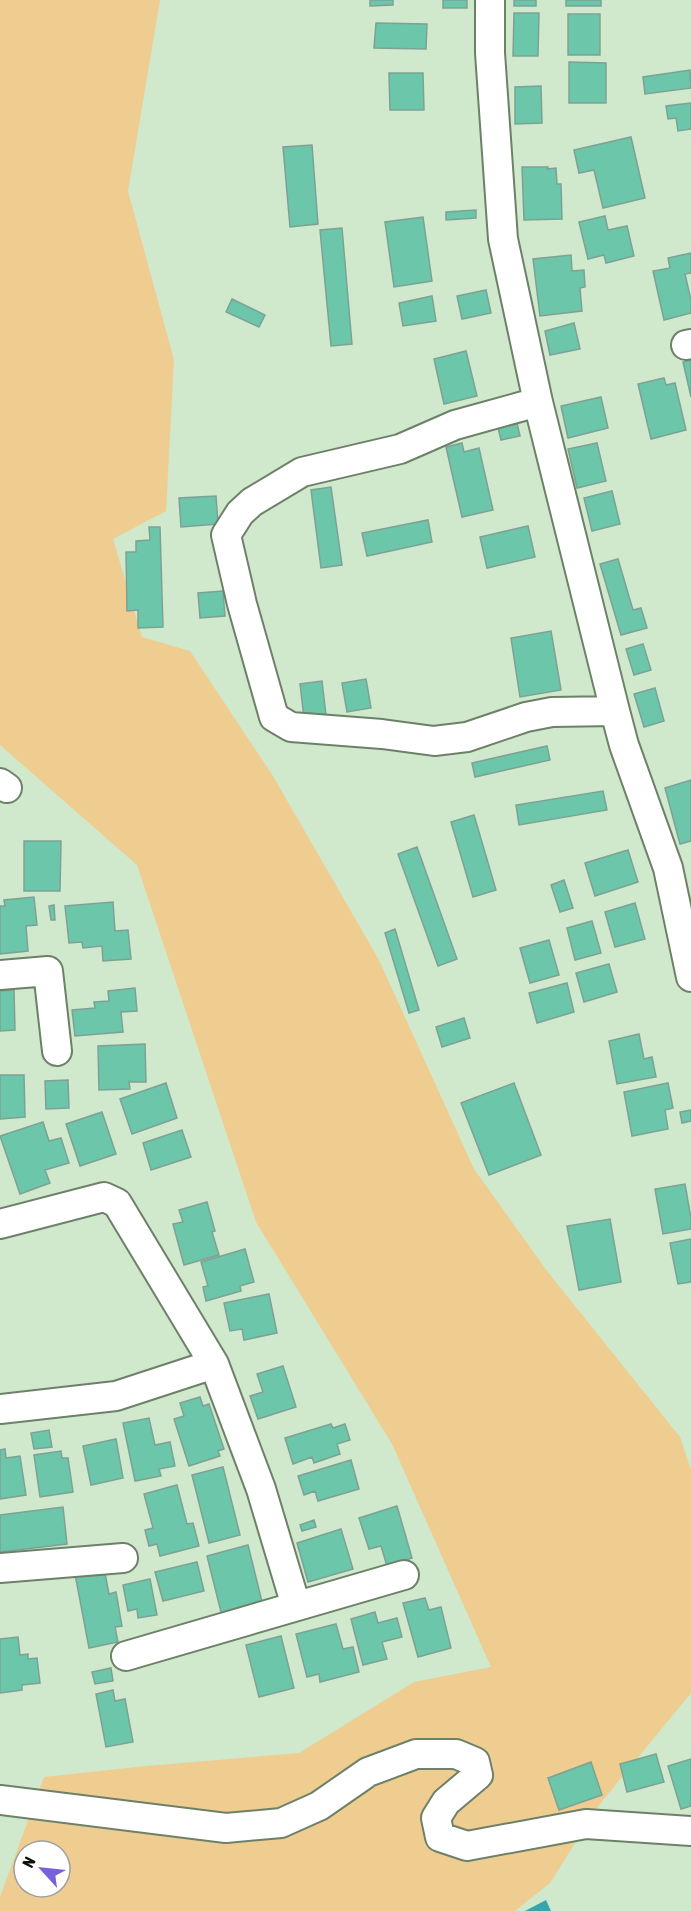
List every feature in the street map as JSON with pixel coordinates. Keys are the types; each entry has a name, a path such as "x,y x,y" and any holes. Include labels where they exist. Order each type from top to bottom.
{"street":[{"path":"490,0 490,53 503,239 538,402 624,745 680,865 691,977"},
{"path":"538,402 455,425 400,449 302,472 252,502 240,513 226,535 242,604 274,717 291,727 382,734 434,741 467,737 526,717 552,712 615,711"},
{"path":"0,975 48,971 57,1051"},
{"path":"0,1224 104,1197 117,1203 214,1364 261,1489 296,1606"},
{"path":"0,1409 116,1396 214,1364"},
{"path":"0,1568 123,1558"},
{"path":"126,1656 404,1575"},
{"path":"3,1807 226,1828 280,1823 319,1806 368,1772 416,1754 456,1754 475,1762 478,1775 446,1802 436,1818 440,1837 467,1846 586,1824 691,1831"}],"shaded area":[{"path":"0,0 160,0 128,191 174,360 166,511 113,539 142,637 190,651 273,776 379,960 474,1169 547,1271 680,1437 691,1470 691,1693 599,1805 550,1883 515,1911 0,1911 0,1897 12,1864 12,1899 72,1899 72,1839 21,1839 44,1777 299,1753 414,1682 491,1667 392,1444 256,1222 137,865 0,745"}],"water":[{"path":"546,1900 551,1911 525,1911"}],"building":[{"path":"370,0 393,0 393,5 370,6"},
{"path":"443,0 467,0 467,8 443,8"},
{"path":"514,0 536,0 536,6 514,6"},
{"path":"566,0 601,0 601,6 566,6"},
{"path":"514,13 539,13 538,56 513,56"},
{"path":"568,14 600,14 600,55 568,55"},
{"path":"376,23 427,24 426,49 374,48"},
{"path":"569,62 606,63 606,103 569,103"},
{"path":"690,70 691,88 645,94 643,77"},
{"path":"389,73 423,73 424,110 390,110"},
{"path":"541,86 542,123 515,124 515,87"},
{"path":"691,103 691,129 678,131 676,118 668,119 666,106"},
{"path":"631,137 645,198 603,208 594,170 579,173 574,150"},
{"path":"312,145 318,224 290,227 283,147"},
{"path":"522,167 556,168 557,184 561,184 562,219 524,220"},
{"path":"476,210 476,218 446,220 446,212"},
{"path":"605,216 608,230 627,226 634,256 606,263 604,255 588,259 579,222"},
{"path":"423,217 432,281 394,287 385,222"},
{"path":"342,228 352,344 331,346 320,230"},
{"path":"691,253 691,273 685,274 691,300 691,313 664,320 653,271 670,268 668,258"},
{"path":"571,255 572,271 584,270 585,287 580,288 582,311 540,316 533,259"},
{"path":"486,290 491,313 462,319 457,296"},
{"path":"432,296 436,321 403,326 399,303"},
{"path":"232,299 265,315 259,327 226,312"},
{"path":"574,323 580,349 550,355 545,331"},
{"path":"466,351 477,396 444,404 434,359"},
{"path":"691,360 691,397 683,362"},
{"path":"664,378 666,385 675,383 686,430 651,439 638,384"},
{"path":"601,397 608,428 568,438 561,406"},
{"path":"517,423 520,436 501,440 498,428"},
{"path":"462,443 464,452 479,448 493,510 462,517 446,447"},
{"path":"597,443 606,481 577,488 568,449"},
{"path":"331,487 342,565 321,568 311,490"},
{"path":"612,491 620,524 592,531 584,498"},
{"path":"216,496 218,524 181,527 179,498"},
{"path":"428,520 432,542 367,556 362,533"},
{"path":"528,526 535,557 487,568 480,537"},
{"path":"149,527 160,527 163,627 138,628 138,610 127,611 126,552 136,552 136,541 150,540"},
{"path":"618,559 633,610 641,608 647,628 621,635 600,564"},
{"path":"223,591 225,616 200,618 198,593"},
{"path":"551,631 561,690 520,697 511,638"},
{"path":"643,644 651,670 634,675 626,649"},
{"path":"366,679 371,708 347,712 342,683"},
{"path":"322,681 326,715 304,718 300,684"},
{"path":"655,688 664,721 644,727 634,694"},
{"path":"547,746 550,760 475,777 472,763"},
{"path":"691,780 691,841 680,844 665,788"},
{"path":"603,791 607,810 519,825 516,805"},
{"path":"474,815 496,890 473,897 451,822"},
{"path":"24,841 61,841 60,891 24,891"},
{"path":"417,847 457,959 438,966 398,854"},
{"path":"628,850 638,882 595,896 585,863"},
{"path":"564,880 573,908 560,912 551,885"},
{"path":"34,897 37,925 26,926 28,951 0,954 0,906 5,906 4,900"},
{"path":"113,902 115,931 128,930 131,959 103,961 102,946 83,948 82,942 69,943 65,906"},
{"path":"635,903 645,939 615,947 605,912"},
{"path":"54,905 55,920 51,920 49,906"},
{"path":"592,921 601,953 575,960 567,928"},
{"path":"395,929 419,1010 409,1013 385,933"},
{"path":"549,940 559,975 530,983 520,948"},
{"path":"609,964 617,992 584,1002 576,973"},
{"path":"567,983 574,1012 537,1023 529,993"},
{"path":"135,988 137,1011 121,1012 123,1032 75,1036 72,1010 95,1008 94,1002 109,1001 108,991"},
{"path":"14,990 15,1030 0,1031 0,991"},
{"path":"464,1018 470,1038 442,1047 436,1027"},
{"path":"639,1034 644,1059 652,1057 656,1077 617,1084 609,1041"},
{"path":"145,1044 146,1082 129,1082 130,1089 99,1090 98,1046"},
{"path":"0,1075 24,1075 25,1117 0,1119"},
{"path":"68,1080 69,1108 46,1109 45,1081"},
{"path":"166,1083 177,1118 132,1134 120,1099"},
{"path":"514,1083 541,1155 489,1175 461,1103"},
{"path":"668,1083 673,1108 665,1110 668,1129 632,1136 624,1092"},
{"path":"691,1110 691,1121 682,1123 680,1112"},
{"path":"102,1112 116,1154 80,1166 66,1124"},
{"path":"43,1122 49,1141 61,1138 69,1163 45,1170 50,1183 20,1194 0,1136"},
{"path":"182,1130 191,1157 151,1170 143,1143"},
{"path":"685,1184 691,1229 663,1234 655,1189"},
{"path":"207,1202 219,1255 184,1265 173,1224 183,1222 179,1210"},
{"path":"610,1219 621,1282 579,1290 567,1226"},
{"path":"691,1239 691,1282 678,1284 670,1243"},
{"path":"245,1249 254,1282 240,1286 241,1291 206,1301 203,1287 208,1286 201,1262"},
{"path":"269,1294 277,1333 244,1340 242,1329 230,1331 224,1303"},
{"path":"283,1366 296,1407 258,1419 250,1396 263,1392 257,1374"},
{"path":"200,1397 203,1406 209,1404 224,1449 218,1451 220,1456 189,1466 174,1419 184,1416 180,1403"},
{"path":"149,1418 155,1445 170,1442 175,1466 159,1469 161,1476 135,1481 123,1423"},
{"path":"331,1424 333,1428 345,1424 350,1440 337,1444 340,1454 314,1463 312,1457 293,1464 285,1438"},
{"path":"49,1430 52,1447 34,1449 31,1433"},
{"path":"116,1439 123,1478 91,1485 83,1446"},
{"path":"5,1449 6,1458 20,1456 26,1495 0,1499 0,1450"},
{"path":"61,1451 62,1458 68,1458 73,1492 40,1497 34,1455"},
{"path":"351,1460 359,1489 318,1501 315,1491 304,1495 298,1476"},
{"path":"223,1467 240,1535 209,1543 192,1475"},
{"path":"177,1485 187,1524 193,1523 199,1546 160,1556 157,1544 149,1546 145,1530 153,1528 144,1494"},
{"path":"397,1506 412,1558 387,1566 381,1546 369,1549 359,1518"},
{"path":"63,1507 67,1544 0,1552 0,1515"},
{"path":"314,1520 316,1527 302,1531 300,1525"},
{"path":"341,1529 353,1569 308,1582 297,1543"},
{"path":"248,1545 264,1610 223,1620 207,1556"},
{"path":"197,1562 204,1591 163,1601 155,1572"},
{"path":"104,1568 109,1594 116,1592 122,1626 115,1627 118,1642 89,1648 75,1574"},
{"path":"150,1579 157,1615 138,1618 137,1609 128,1611 123,1585"},
{"path":"425,1598 429,1610 441,1607 451,1648 418,1657 403,1603"},
{"path":"375,1612 378,1623 397,1618 402,1637 382,1642 387,1659 363,1665 351,1619"},
{"path":"336,1624 343,1649 353,1647 359,1672 320,1682 319,1674 307,1677 296,1634"},
{"path":"281,1636 294,1688 259,1697 246,1645"},
{"path":"18,1637 20,1655 28,1654 28,1659 37,1658 40,1683 22,1685 22,1690 0,1693 0,1639"},
{"path":"111,1668 113,1681 95,1684 92,1672"},
{"path":"113,1690 115,1701 125,1699 133,1742 106,1747 96,1694"},
{"path":"656,1754 664,1782 627,1792 620,1764"},
{"path":"691,1759 691,1806 681,1809 668,1766"},
{"path":"591,1762 602,1795 559,1810 548,1778"}]}
